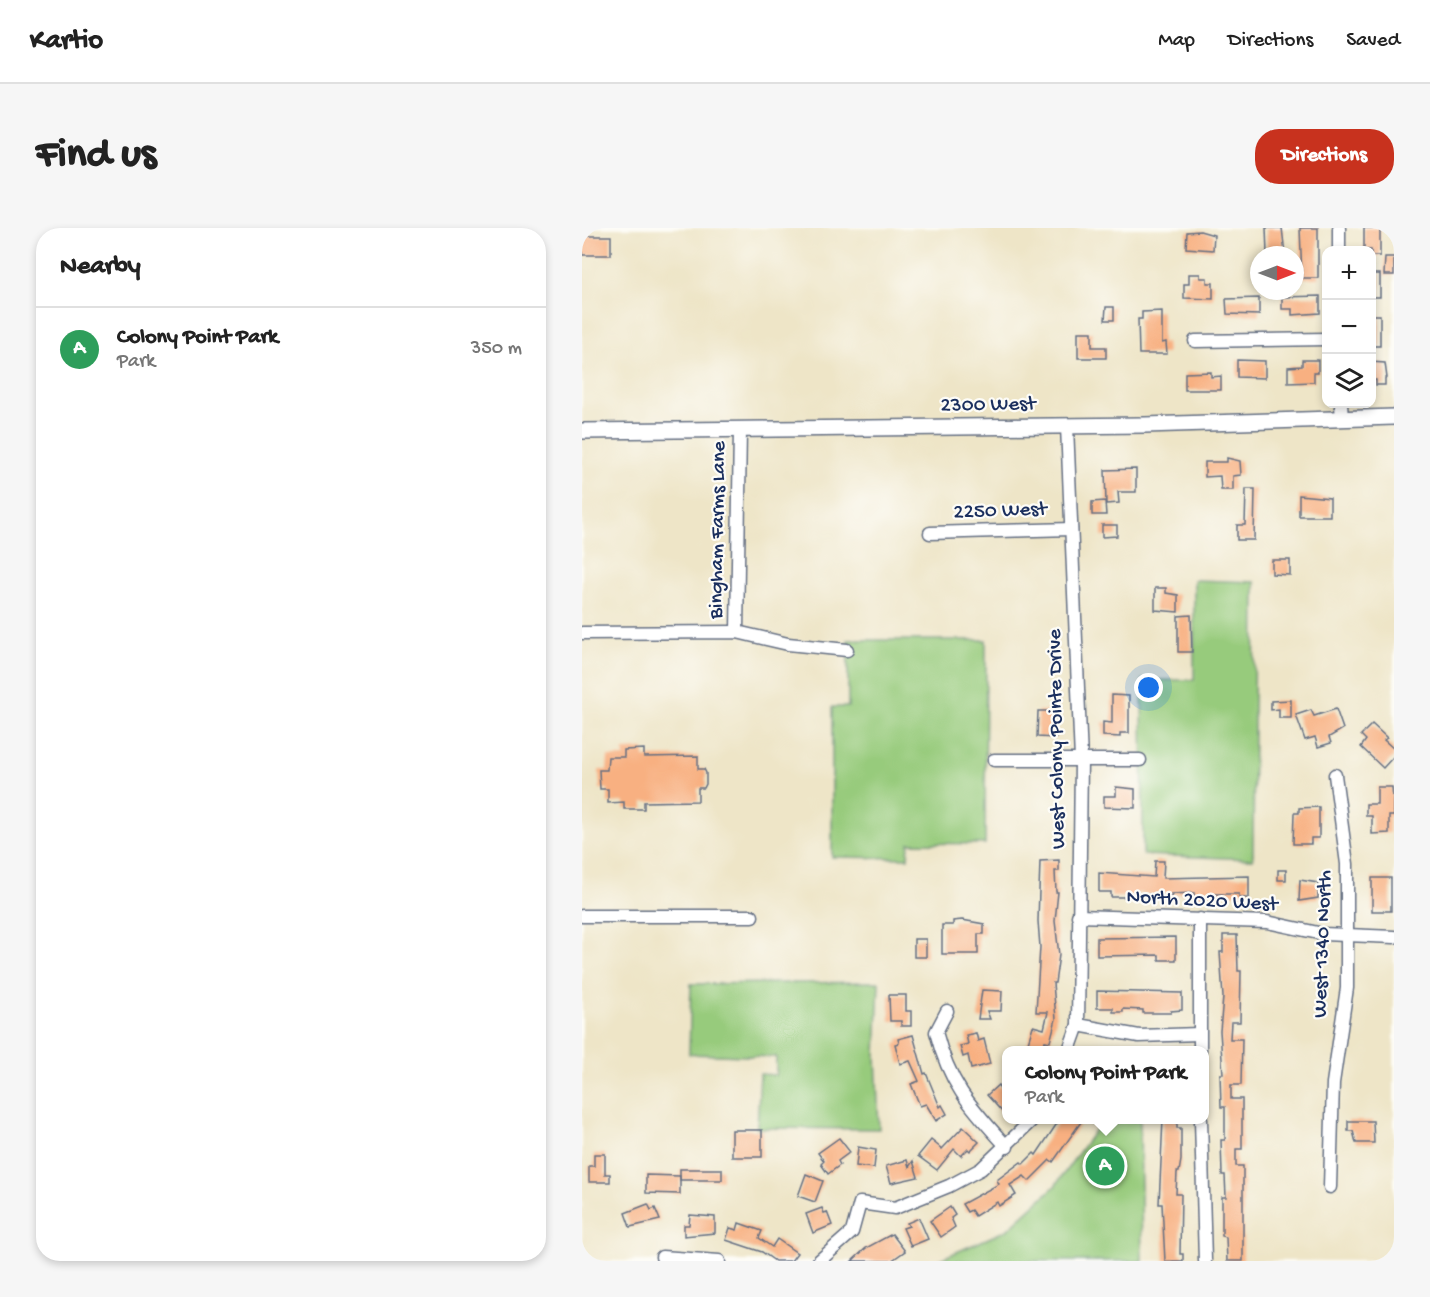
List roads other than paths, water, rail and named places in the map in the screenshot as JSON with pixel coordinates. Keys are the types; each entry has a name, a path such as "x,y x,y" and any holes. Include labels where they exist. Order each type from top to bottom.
{"main road":[{"name":"2300 West","path":"582,431 1067,426 1341,411 1394,417"}],"street":[{"path":"1339,228 1339,246"},
{"path":"1195,341 1322,339"},
{"name":"West Colony Pointe Drive","path":"1067,426 1081,760 1078,1025 1070,1046"},
{"name":"Bingham Farms Lane","path":"737,632 740,429"},
{"name":"2250 West","path":"930,533 1071,529"},
{"path":"582,633 737,632 788,644 847,650"},
{"path":"994,760 1140,760"},
{"name":"West 1340 North","path":"1330,1187 1333,1083 1347,988 1347,864 1335,775"},
{"path":"582,916 752,916"},
{"name":"North 2020 West","path":"1078,916 1267,922 1323,933 1394,937"},
{"path":"1200,920 1200,1046"},
{"path":"947,1011 936,1032 944,1063 963,1096 1007,1147"},
{"path":"1078,1025 1139,1036 1199,1034"},
{"path":"819,1261 852,1232 860,1203 895,1208 949,1186 981,1169 1007,1147 1028,1124"},
{"path":"1201,1124 1205,1261"},
{"path":"662,1257 719,1261"}],"place":[{"name":"Colony Point Park","path":"1105,1166"}]}
